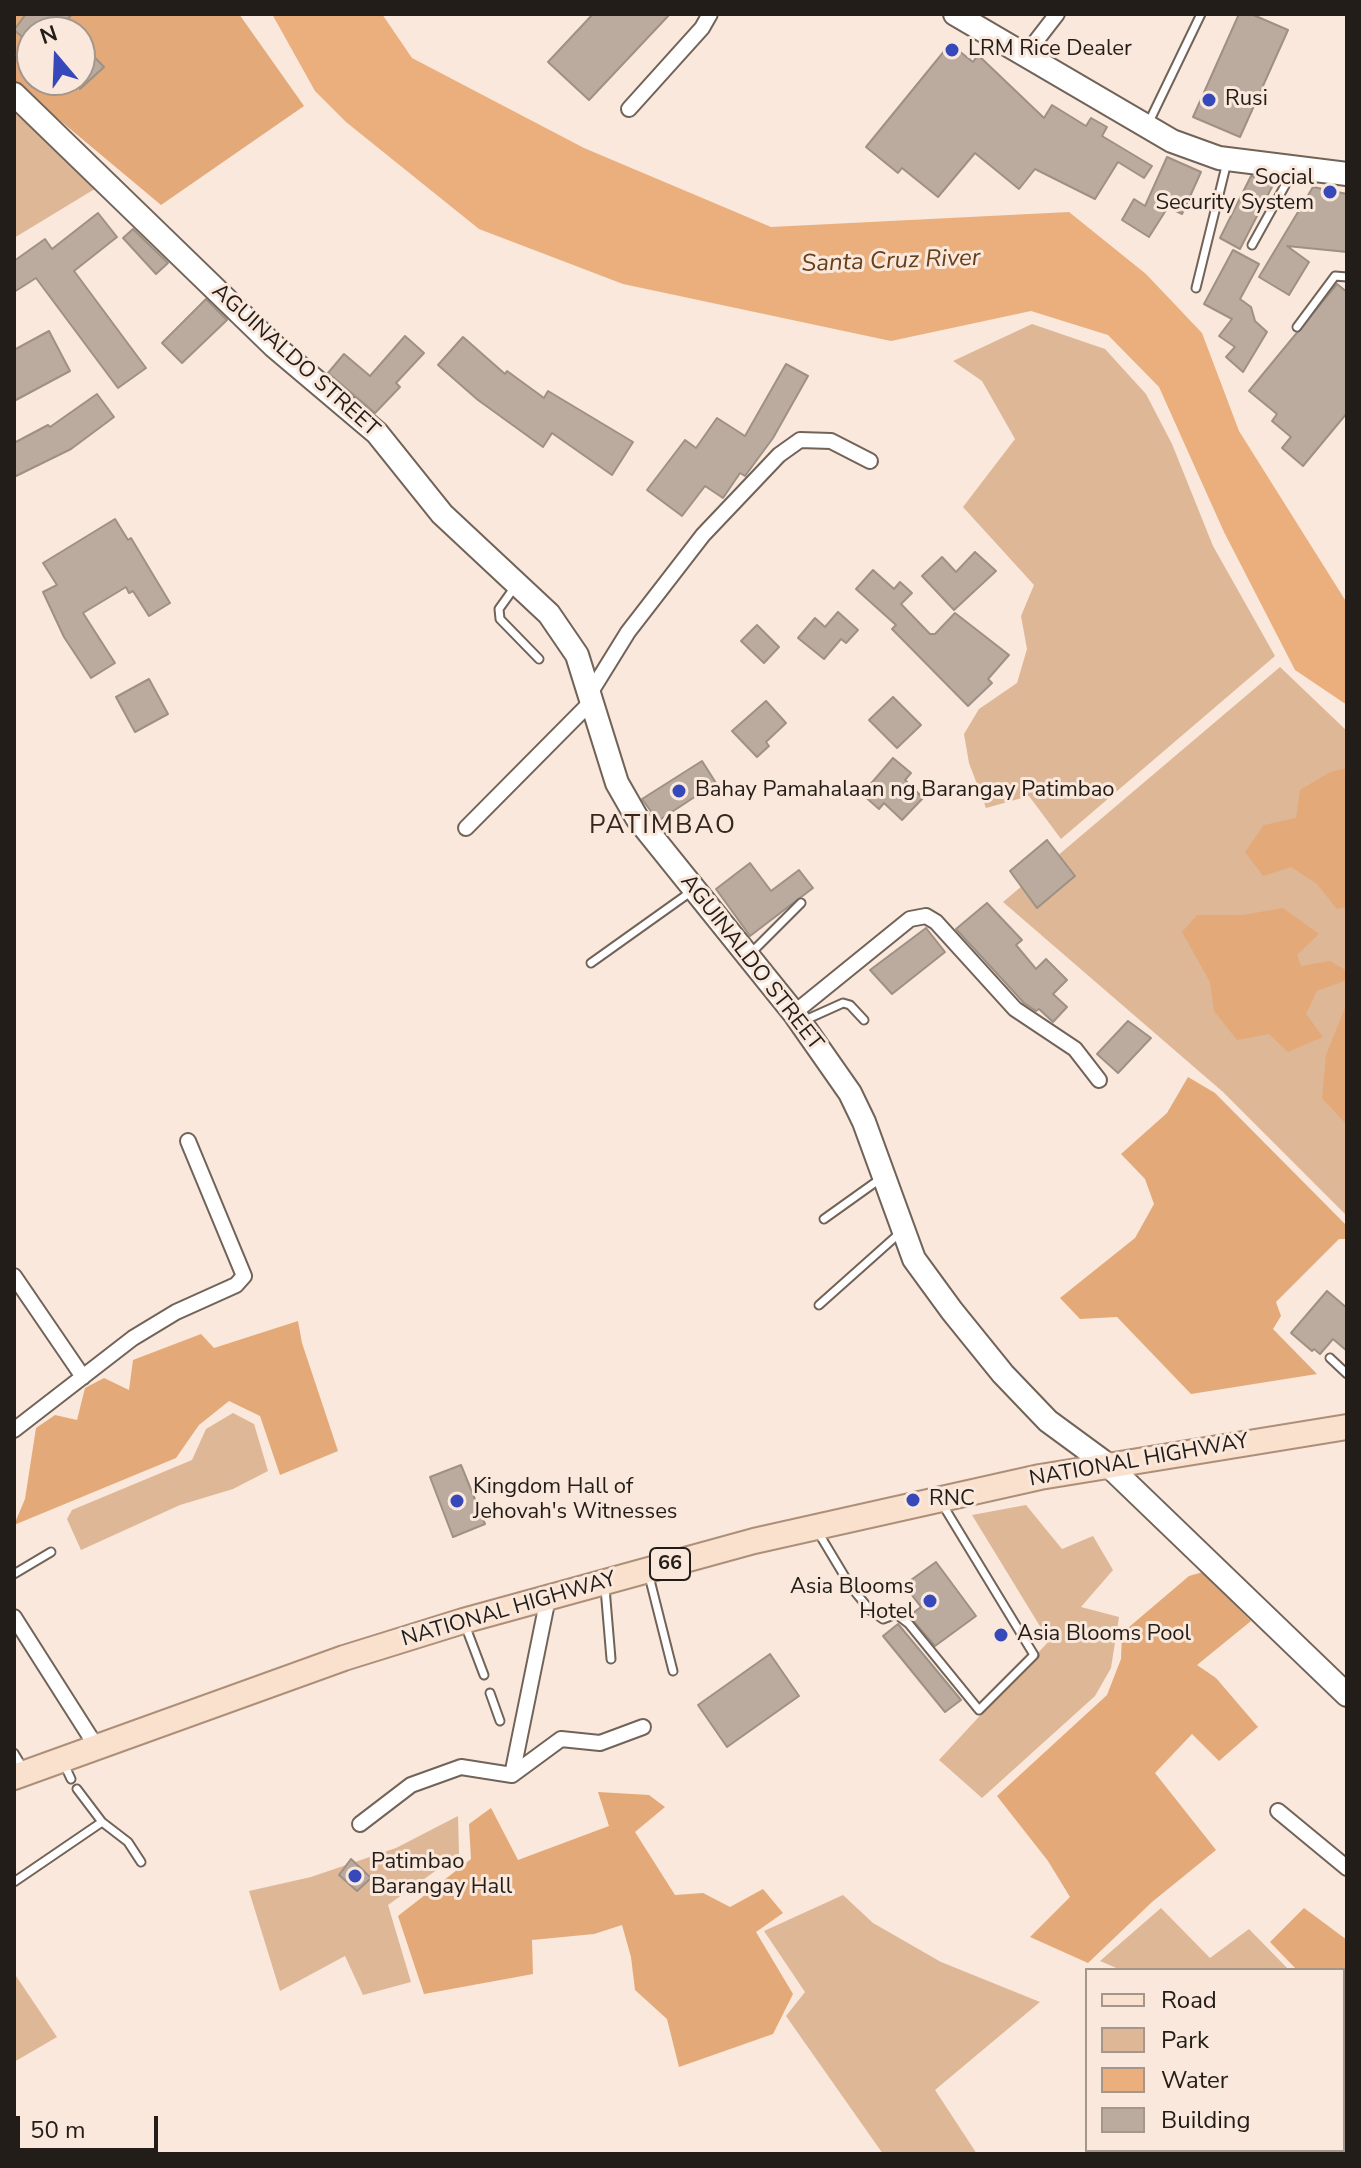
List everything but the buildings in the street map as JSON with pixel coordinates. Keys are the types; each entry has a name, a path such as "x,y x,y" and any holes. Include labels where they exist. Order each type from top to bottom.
{"main road":[{"name":"NATIONAL HIGHWAY","path":"18,1768 66,1769 96,1746 344,1658 463,1621 815,1526 1108,1465 1347,1427"}],"street":[{"path":"629,109 702,28 710,14"},
{"path":"955,14 1172,141 1227,160 1347,174"},
{"path":"1026,54 1057,14"},
{"name":"AGUINALDO STREET","path":"14,94 274,346 377,433 442,514 549,614 577,655 617,783 637,818 798,1017 850,1093 864,1122 914,1259 1003,1374 1048,1421 1108,1465 1347,1695"},
{"path":"466,828 590,698 628,632 703,535 779,455 800,440 831,441 870,461"},
{"path":"798,1017 910,919 926,916 936,922 1015,1009 1075,1049 1099,1080"},
{"path":"14,1430 133,1338 176,1312 236,1285 244,1276 188,1141"},
{"path":"14,1276 19,1293 83,1377"},
{"path":"512,1775 548,1598"},
{"path":"14,1617 96,1746"},
{"path":"360,1824 411,1785 461,1767 512,1775 561,1739 600,1743 643,1727"},
{"path":"1278,1811 1347,1868"}],"lane":[{"path":"1147,126 1201,14"},
{"path":"1196,288 1227,160"},
{"path":"1252,245 1294,169"},
{"path":"1297,327 1335,276 1347,277"},
{"path":"517,583 499,609 500,619 539,659"},
{"path":"591,963 694,890"},
{"path":"748,956 801,903"},
{"path":"798,1017 843,1003 850,1005 864,1020"},
{"path":"824,1219 882,1177"},
{"path":"819,1305 903,1229"},
{"path":"1330,1358 1347,1374"},
{"path":"815,1526 851,1587 870,1610 883,1619 896,1614 909,1624 979,1710 1034,1655 940,1499"},
{"path":"14,1574 51,1552"},
{"path":"647,1570 673,1671"},
{"path":"605,1582 611,1659"},
{"path":"463,1621 484,1675"},
{"path":"490,1693 500,1721"},
{"path":"77,1789 102,1822 128,1842 141,1862"},
{"path":"14,1882 102,1822"}],"green space":[{"path":"14,112 98,187 14,238"},
{"path":"1032,324 1105,349 1146,394 1172,444 1213,546 1275,656 1061,839 1029,796 986,808 969,763 964,734 979,709 1017,683 1027,649 1021,616 1034,585 963,507 1015,439 982,381 953,361"},
{"path":"1280,667 1347,731 1347,1216 1223,1092 1003,902"},
{"path":"233,1413 254,1424 268,1471 233,1489 180,1505 81,1550 67,1519 72,1510 192,1460 206,1429"},
{"path":"1026,1505 1062,1549 1093,1536 1113,1570 1081,1607 1119,1617 1111,1668 1095,1696 982,1798 939,1760 1049,1641 972,1515"},
{"path":"458,1816 459,1854 388,1905 411,1982 363,1995 345,1956 280,1991 249,1891 311,1877 396,1848"},
{"path":"843,1895 873,1923 941,1962 1040,2002 935,2090 977,2154 883,2154 786,2016 805,1992 764,1931"},
{"path":"1161,1908 1210,1958 1249,1929 1287,1968 1116,1968 1100,1961"},
{"path":"14,1973 57,2037 14,2062"}],"shaded area":[{"path":"14,14 239,14 304,106 161,205 31,96 96,96 96,16 16,16 16,84"},
{"path":"1347,768 1347,907 1337,909 1317,884 1291,867 1263,876 1245,852 1264,825 1296,818 1300,790 1330,772"},
{"path":"1283,908 1319,934 1297,955 1301,966 1330,961 1347,971 1347,980 1317,991 1306,1014 1323,1037 1288,1052 1269,1034 1237,1040 1214,1011 1210,982 1182,932 1197,915 1243,915"},
{"path":"1347,1003 1347,1125 1322,1098 1326,1055"},
{"path":"1188,1077 1215,1093 1347,1226 1347,1239 1339,1239 1276,1302 1281,1316 1273,1329 1317,1374 1191,1394 1117,1317 1080,1319 1060,1298 1135,1238 1154,1204 1145,1179 1121,1154 1167,1113"},
{"path":"298,1321 302,1343 338,1451 280,1475 260,1416 229,1401 199,1425 176,1458 14,1525 25,1499 36,1428 55,1415 77,1420 85,1388 104,1378 129,1390 133,1360 201,1334 214,1348"},
{"path":"1203,1572 1251,1621 1197,1665 1216,1678 1258,1727 1219,1761 1192,1734 1155,1773 1216,1850 1152,1902 1088,1963 1030,1937 1070,1897 1048,1861 997,1796 1107,1695 1121,1659 1122,1633 1189,1576"},
{"path":"598,1792 649,1795 665,1807 635,1832 675,1895 703,1893 730,1907 763,1889 783,1913 756,1932 793,1994 773,2034 679,2067 667,2019 635,1990 631,1957 622,1925 594,1934 532,1940 533,1974 424,1994 398,1916 471,1859 469,1824 491,1808 518,1860 609,1826"},
{"path":"1304,1908 1347,1940 1347,1992 1345,1968 1295,1968 1270,1942"}],"water":[{"name":"Santa Cruz River","path":"272,14 382,14 412,58 584,148 771,227 1069,212 1146,274 1202,333 1239,431 1347,603 1347,705 1295,670 1224,532 1159,387 1108,335 1031,311 891,341 623,284 479,229 346,122 315,91"}],"place":[{"name":"LRM Rice Dealer","path":"952,50"},
{"name":"Rusi","path":"1209,100"},
{"name":"Social Security System","path":"1330,192"},
{"name":"Bahay Pamahalaan ng Barangay Patimbao","path":"679,791"},
{"name":"RNC","path":"913,1500"},
{"name":"Kingdom Hall of Jehovah's Witnesses","path":"457,1501"},
{"name":"Asia Blooms Hotel","path":"930,1601"},
{"name":"Asia Blooms Pool","path":"1001,1635"},
{"name":"Patimbao Barangay Hall","path":"355,1876"}],"district":[{"name":"PATIMBAO","path":"663,827"}]}
